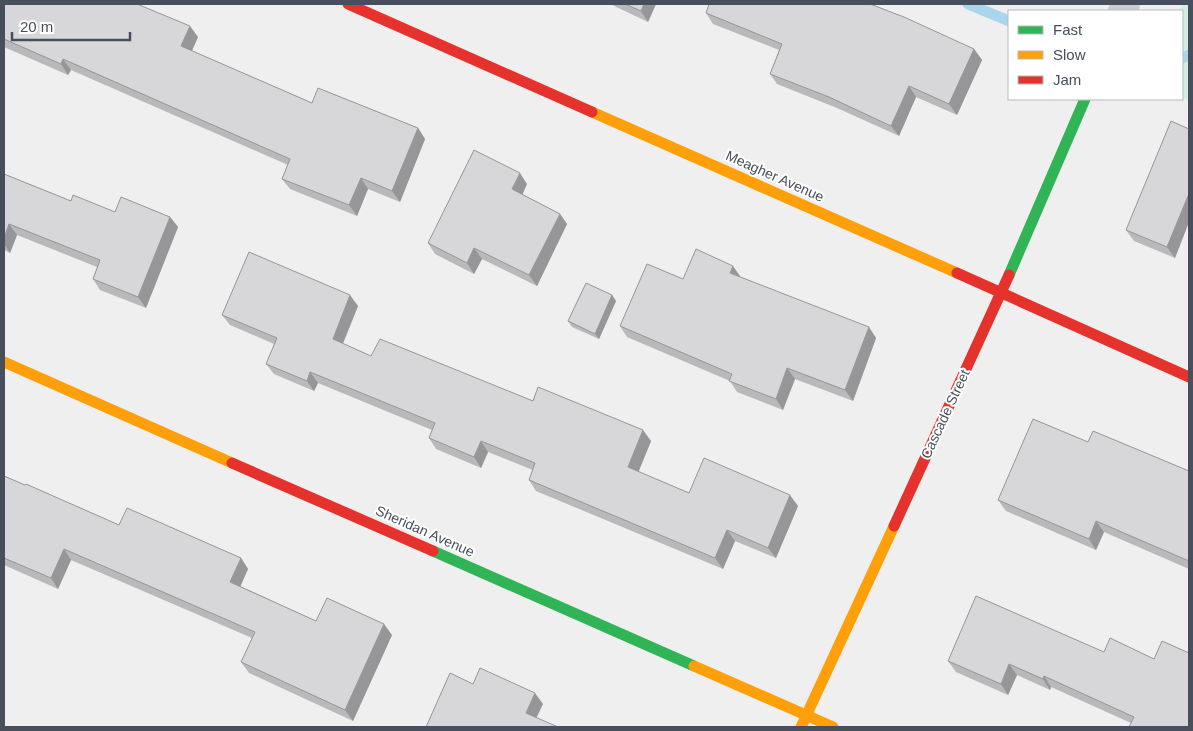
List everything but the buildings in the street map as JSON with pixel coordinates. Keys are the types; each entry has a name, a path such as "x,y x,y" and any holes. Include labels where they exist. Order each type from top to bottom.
{"street":[{"name":"Meagher Avenue","path":"348,4 1189,377"},
{"name":"Cascade Street","path":"800,727 1001,292 1085,100"},
{"name":"Sheridan Avenue","path":"4,362 833,727"}],"green space":[{"path":"1182,4 1189,4 1189,101 1183,98 1183,10 1179,10"}],"waterway":[{"path":"968,4 1008,21"},
{"path":"1183,58 1189,55"}],"traffic: fast":[{"path":"1009,275 1085,100"},
{"path":"433,551 694,666"}],"traffic: slow":[{"path":"592,112 957,273"},
{"path":"4,362 232,463"},
{"path":"801,727 894,526"},
{"path":"694,666 833,727"}],"traffic: jam":[{"path":"348,4 592,112"},
{"path":"957,273 1189,377"},
{"path":"894,526 1009,275"},
{"path":"232,463 433,551"}]}
